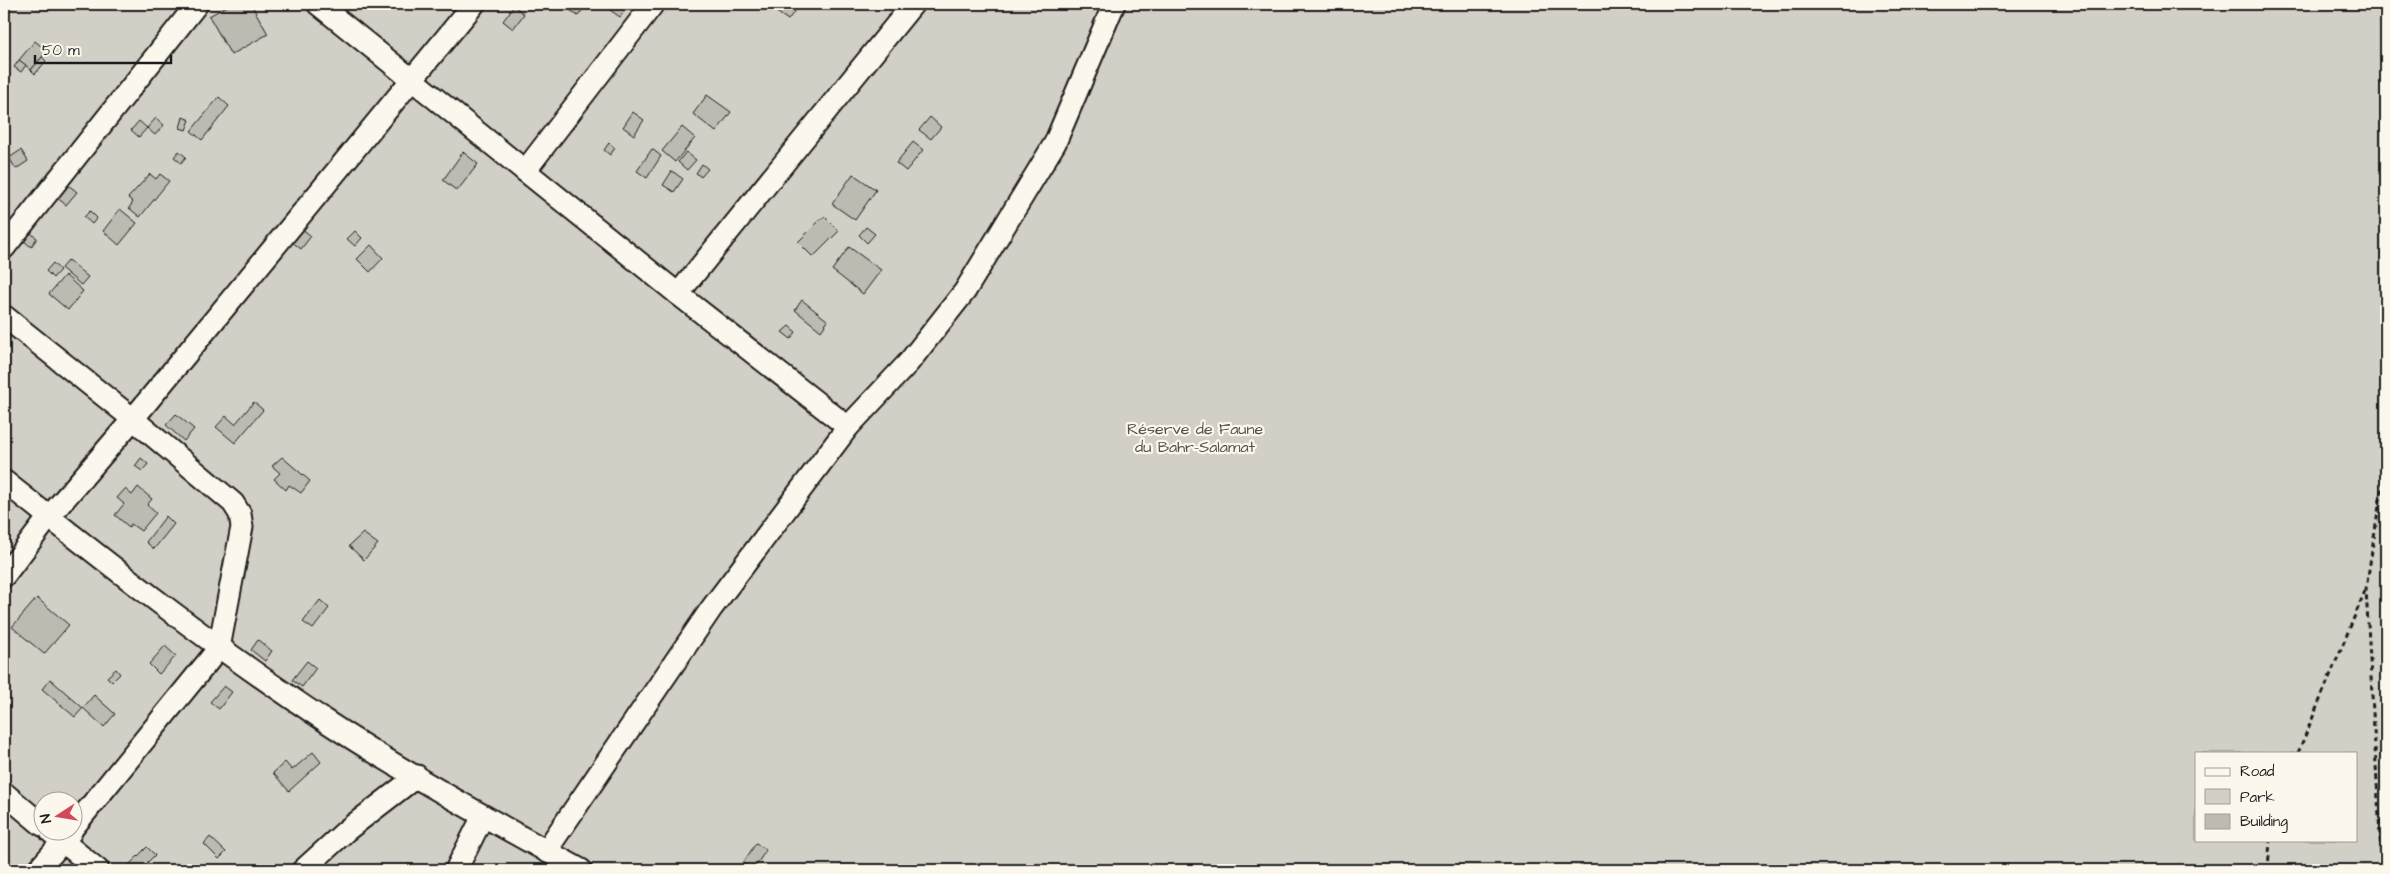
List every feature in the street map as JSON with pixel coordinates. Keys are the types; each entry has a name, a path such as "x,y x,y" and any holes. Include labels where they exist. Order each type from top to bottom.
{"street":[{"path":"4,248 197,4"},
{"path":"318,4 678,294 848,426"},
{"path":"4,576 49,517 133,419 474,4"},
{"path":"678,294 913,4"},
{"path":"546,851 711,609 848,426 909,362 965,292 1054,144 1114,4"},
{"path":"525,171 650,5"},
{"path":"4,316 133,419 233,503 240,514 242,527 219,648 82,812"},
{"path":"4,481 219,648 329,723 483,816 581,870"},
{"path":"303,870 347,830 417,776"},
{"path":"4,793 32,817"},
{"path":"456,870 483,816"},
{"path":"38,870 58,842"},
{"path":"72,842 98,870"}],"path":[{"path":"2382,870 2366,588 2386,462"},
{"path":"2298,752 2366,588"},
{"path":"2268,870 2270,842"}],"green space":[{"name":"Réserve de Faune du Bahr-Salamat","path":"4,4 2386,4 2386,870 4,870"}],"building":[{"path":"231,4 251,4 268,34 231,55 209,16"},
{"path":"568,4 587,4 578,16 566,7"},
{"path":"615,4 630,4 620,17 610,10"},
{"path":"781,4 800,4 788,20 775,11"},
{"path":"514,6 524,14 513,29 503,21"},
{"path":"35,41 47,51 31,70 19,60"},
{"path":"42,57 46,61 35,74 31,70"},
{"path":"19,60 26,65 21,72 14,67"},
{"path":"707,95 731,112 716,132 693,114"},
{"path":"219,97 229,106 202,140 191,131"},
{"path":"633,112 644,120 634,135 623,127"},
{"path":"183,117 190,120 186,130 180,128"},
{"path":"930,117 941,127 931,139 919,130"},
{"path":"156,118 164,125 155,135 147,128"},
{"path":"139,121 147,128 139,137 131,130"},
{"path":"682,127 695,138 675,162 662,151"},
{"path":"913,142 923,150 906,171 896,163"},
{"path":"609,143 615,148 610,155 604,150"},
{"path":"652,149 661,156 647,178 637,171"},
{"path":"21,150 28,161 16,169 9,158"},
{"path":"179,151 186,157 181,163 174,157"},
{"path":"463,152 478,164 457,191 443,180"},
{"path":"686,152 696,160 687,170 678,162"},
{"path":"702,164 708,169 701,177 696,173"},
{"path":"672,171 683,179 674,192 663,185"},
{"path":"150,174 156,179 160,174 169,181 140,217 129,208 133,202 128,198"},
{"path":"853,174 876,190 855,220 832,204"},
{"path":"67,184 77,192 66,205 56,197"},
{"path":"120,209 137,223 119,245 103,231"},
{"path":"90,211 97,218 92,224 84,217"},
{"path":"824,216 839,231 813,257 798,242"},
{"path":"866,227 875,234 867,243 859,235"},
{"path":"301,228 311,236 301,249 291,241"},
{"path":"28,231 37,238 31,247 22,239"},
{"path":"355,231 362,238 355,246 347,239"},
{"path":"371,245 383,258 370,272 357,259"},
{"path":"849,247 881,270 863,294 832,270"},
{"path":"68,260 88,277 81,285 61,268"},
{"path":"53,263 60,270 53,278 46,271"},
{"path":"65,275 83,291 68,310 49,294"},
{"path":"802,300 828,321 821,331 795,310"},
{"path":"789,326 796,332 791,339 782,332"},
{"path":"254,402 263,410 235,443 216,427 226,416 235,424"},
{"path":"176,414 194,429 184,441 166,425"},
{"path":"282,457 310,481 301,493 289,485 286,490 274,479 280,473 272,466"},
{"path":"141,458 148,464 142,471 135,466"},
{"path":"138,487 152,499 147,505 156,513 141,531 131,524 129,527 115,515 124,504 117,498 125,489 132,495"},
{"path":"166,516 174,524 154,549 146,542"},
{"path":"363,533 378,544 364,560 349,546"},
{"path":"37,598 69,625 44,654 12,627"},
{"path":"320,600 329,608 313,629 303,622"},
{"path":"258,640 272,651 265,661 251,650"},
{"path":"165,646 176,656 159,674 149,664"},
{"path":"307,661 316,668 302,687 292,680"},
{"path":"116,669 120,674 112,682 107,677"},
{"path":"50,679 83,708 75,717 42,689"},
{"path":"224,686 232,692 219,709 210,702"},
{"path":"94,695 115,714 104,727 83,708"},
{"path":"313,752 321,762 289,791 273,773 285,762 292,770"},
{"path":"210,837 226,852 219,859 204,844"},
{"path":"756,843 766,850 753,870 743,863"},
{"path":"147,847 155,855 140,870 125,869"},
{"path":"245,865 251,870 240,870"}]}
